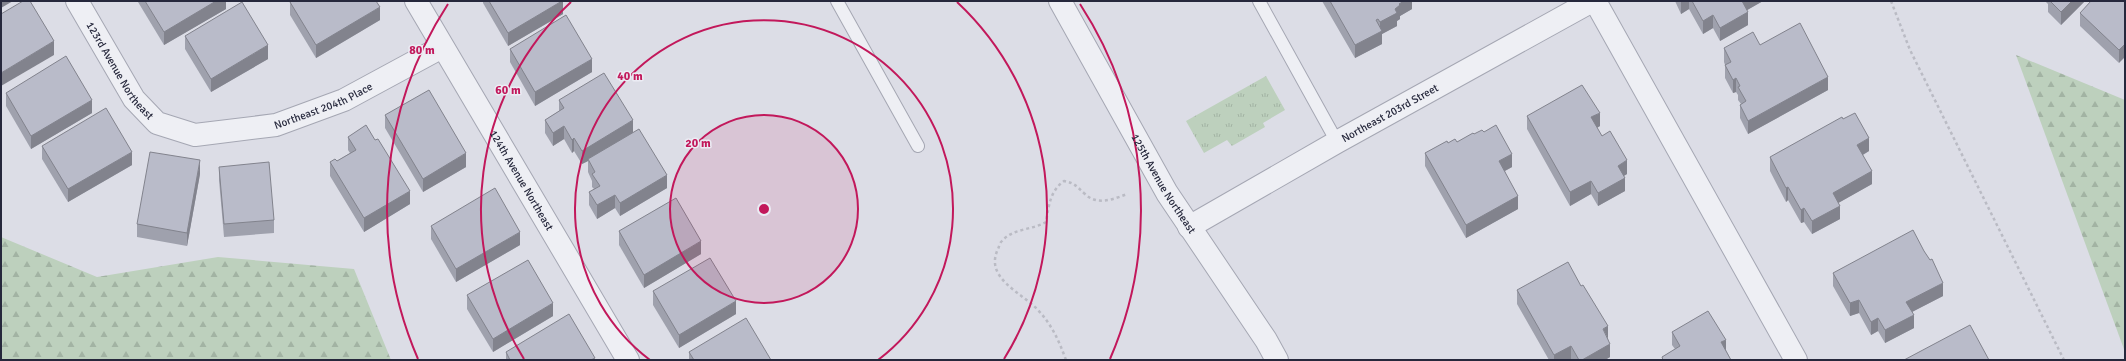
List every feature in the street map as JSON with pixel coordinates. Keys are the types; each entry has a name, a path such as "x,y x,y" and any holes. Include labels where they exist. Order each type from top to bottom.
{"street":[{"name":"123rd Avenue Northeast","path":"77,1 134,99 157,123 196,135"},
{"name":"124th Avenue Northeast","path":"416,1 628,360"},
{"name":"125th Avenue Northeast","path":"1060,1 1167,193 1266,340 1277,360"},
{"name":"Northeast 203rd Street","path":"1189,227 1337,142 1594,1"},
{"path":"1594,1 1796,360"},
{"name":"Northeast 204th Place","path":"196,135 276,125 344,100 442,47"}],"lane":[{"path":"837,1 918,146"},
{"path":"1259,1 1337,142"}],"path":[{"path":"1891,1 1910,50 2064,360"},
{"path":"1066,360 1056,333 1037,310 1003,281 996,269 994,257 1002,241 1016,232 1038,227 1046,222 1049,201 1056,187 1064,181 1075,183 1087,196 1098,201 1114,199 1127,194"}],"green space":[{"path":"2016,55 2125,100 2125,352"},
{"path":"1266,76 1285,110 1263,123 1265,127 1232,146 1227,140 1204,153 1186,121"},
{"path":"1,237 97,277 218,257 354,269 391,360 1,360"}],"building":[{"path":"23,1 30,1 54,41 1,73 1,14"},
{"path":"145,1 216,1 164,32"},
{"path":"376,1 380,7 316,45 290,2"},
{"path":"489,1 562,1 508,33"},
{"path":"1330,1 1404,1 1395,9 1397,13 1380,22 1378,19 1376,20 1382,31 1355,45"},
{"path":"1692,1 1742,1 1748,12 1720,28 1713,15 1703,21"},
{"path":"2050,1 2072,1 2061,12"},
{"path":"2091,1 2125,1 2125,44 2119,50 2080,13"},
{"path":"242,2 268,45 211,79 185,36"},
{"path":"566,15 592,59 535,92 510,49"},
{"path":"1800,23 1828,77 1748,121 1740,105 1746,101 1738,87 1740,86 1736,78 1733,80 1725,65 1731,62 1724,48 1753,32 1760,45"},
{"path":"66,56 92,100 31,136 6,93"},
{"path":"604,73 633,120 582,151 574,138 572,140 564,126 553,133 545,120 564,108 559,100"},
{"path":"1582,85 1600,113 1591,117 1602,136 1610,131 1627,160 1618,166 1625,178 1598,193 1591,181 1570,192 1527,116"},
{"path":"429,90 466,153 423,179 385,115"},
{"path":"106,108 132,152 68,189 42,146"},
{"path":"1855,113 1869,138 1857,145 1872,171 1833,193 1840,206 1812,221 1804,208 1801,210 1788,187 1786,188 1770,157 1842,117 1843,119"},
{"path":"366,125 375,140 378,139 410,191 364,218 330,162 335,159 337,161 356,150 348,137"},
{"path":"1496,125 1512,154 1499,161 1518,196 1466,225 1425,153 1447,141 1448,143 1455,139 1457,142 1473,133 1474,134 1482,130 1484,132"},
{"path":"639,129 667,175 620,203 615,195 597,205 589,192 600,186 592,174 595,172 588,159"},
{"path":"150,152 200,160 187,233 137,224"},
{"path":"269,162 274,220 224,224 219,167"},
{"path":"495,188 520,232 456,269 431,226"},
{"path":"676,198 701,241 644,275 619,231"},
{"path":"1913,230 1924,251 1930,260 1932,259 1943,283 1906,302 1914,315 1885,330 1878,318 1871,322 1859,300 1850,303 1833,273"},
{"path":"710,258 736,301 679,335 653,291"},
{"path":"528,260 553,303 493,339 467,295"},
{"path":"1568,262 1581,286 1583,285 1608,326 1603,329 1610,344 1582,360 1579,360 1571,346 1554,355 1517,290"},
{"path":"1708,311 1726,340 1721,342 1731,360 1663,360 1662,357 1680,346 1672,332"},
{"path":"569,314 595,358 591,360 510,360 506,352"},
{"path":"746,318 771,360 694,360 689,352"},
{"path":"1970,325 1989,360 1904,360"}]}
